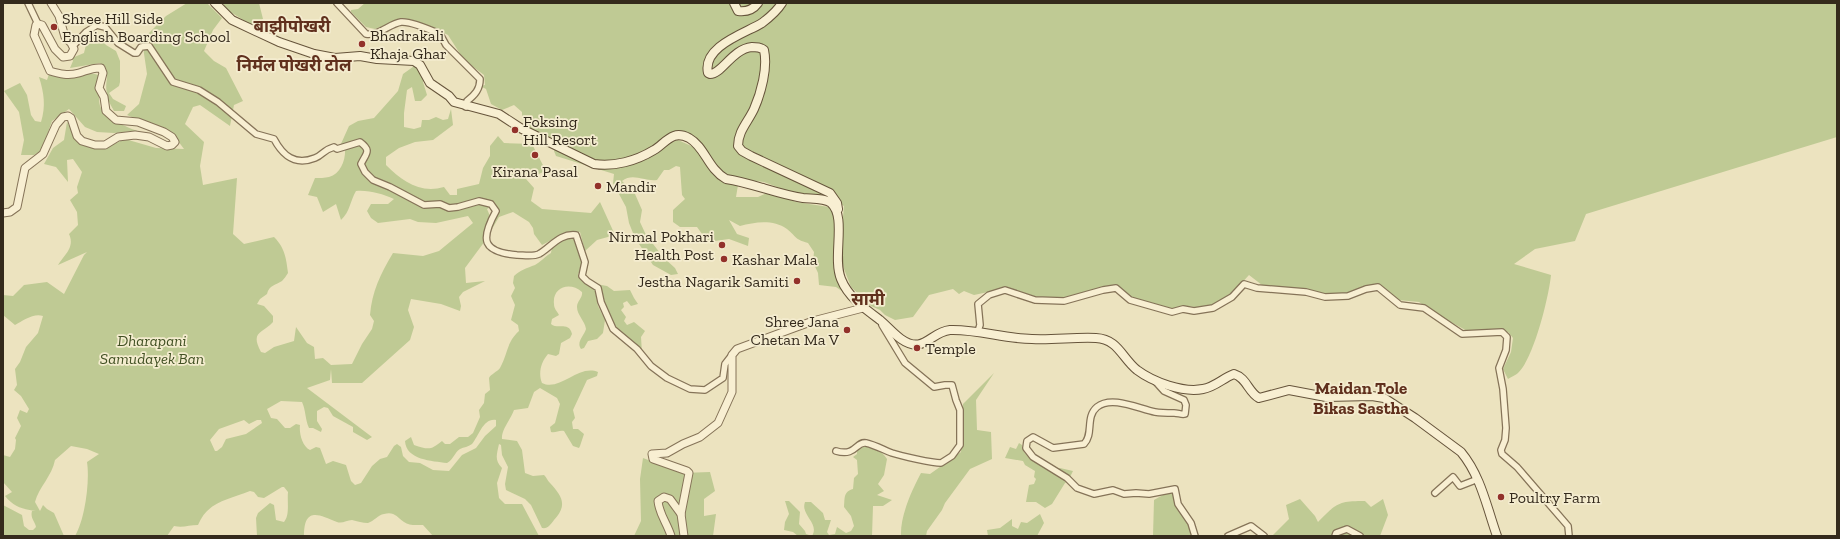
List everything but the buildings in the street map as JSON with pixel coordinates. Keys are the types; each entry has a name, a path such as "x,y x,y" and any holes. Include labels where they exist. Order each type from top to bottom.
{"main road":[{"path":"215,3 232,20 279,42 314,54 335,58 360,56 377,59 414,61 420,66 430,83 449,96 454,102 500,114 522,129 594,164 604,166 623,163 644,155 674,136 683,135 695,142 718,175 726,179 802,198 830,201 838,212"},
{"path":"734,3 738,11 744,12 758,3"},
{"path":"782,3 772,16 721,45 708,65 708,73 713,75 716,73 739,51 756,47 764,50 764,63 760,91 754,109 740,132 738,146 751,156 830,193 837,203 839,217 837,261 838,270 845,287 862,308 901,339 915,345 923,343 944,331 978,331 1009,338 1033,340 1057,338 1099,338 1116,345 1137,369 1176,388 1196,390 1212,386 1234,374 1243,378 1255,396 1259,398 1289,390 1326,398 1372,396 1384,398 1415,418 1461,452 1466,458 1478,479 1497,536"}],"street":[{"path":"28,3 38,24 44,28 55,48 63,57 70,56 74,51 73,46 65,37 59,16 51,3"},
{"path":"337,3 366,34 372,35 388,26 403,22 440,34 446,44 480,79 480,88 467,101 466,106"},
{"path":"3,214 10,212 17,207 25,168 43,154 49,145 56,126 64,116 71,118 75,133 79,139 94,145 104,145 118,137 132,134 149,137 167,146 172,145 175,142 172,137 164,132 135,121 116,120 106,111 104,97 99,88 103,73 101,68 92,68 71,75 60,75 50,71 34,34 34,28 38,24"},
{"path":"73,46 91,28 97,25 104,27 118,43 134,53 137,53 141,47 149,46 173,82 199,90 218,102 256,134 274,139 283,154 290,158 297,160 315,158 321,155 324,150 334,147 337,149 360,142 366,146 367,150 361,164 365,172 373,180 390,187 421,204 440,204 449,208 479,202 491,204 496,211 486,230 486,237 489,246 495,252 524,255 538,254 554,241 570,234 576,235 585,262 582,276 598,288 601,302 613,329 636,349 651,366 666,378 690,389 705,390 723,378 725,364 737,349 813,321 862,308"},
{"path":"978,331 980,325 978,304 989,295 1005,290 1035,300 1064,301 1103,290 1116,288 1130,300 1172,312 1183,309 1194,311 1213,308 1232,296 1244,284 1257,288 1306,292 1325,297 1348,296 1378,287 1400,305 1424,308 1462,334 1502,332 1507,337 1506,350 1499,368 1503,390 1506,428 1505,440 1501,450 1502,454 1518,467 1568,526 1568,536"},
{"path":"836,451 844,453 854,451 859,444 865,442 894,454 941,463 952,456 960,445 960,410 952,385 945,384 934,387 904,364 879,320"},
{"path":"684,536 681,514 689,474 687,471 653,459 652,454 667,453 700,437 718,423 732,392 732,355"},
{"path":"1151,377 1164,391 1184,400 1186,405 1185,414 1154,412 1121,402 1104,404 1097,407 1092,415 1089,422 1088,438 1084,444 1053,448 1033,438 1027,441 1026,448 1034,457 1067,478 1077,488 1094,494 1112,490 1124,494 1149,494 1175,489 1178,504 1191,523 1195,536"},
{"path":"1435,493 1453,477 1460,486 1478,479"},
{"path":"671,536 658,510 658,501 664,497 670,499 681,514"},
{"path":"1228,536 1251,526 1264,536"},
{"path":"1335,536 1336,533 1346,529 1360,536"}],"green space":[{"name":"Dharapani Samudayek Ban","path":"187,3 207,3 222,18 213,30 204,51 214,61 226,68 243,101 234,105 230,126 200,105 193,107 185,124 204,142 200,166 203,185 237,178 233,234 244,244 274,237 281,245 287,263 288,273 282,281 271,287 267,294 260,299 257,304 264,306 273,316 273,322 257,336 258,345 261,352 265,353 274,347 294,341 296,327 307,343 314,347 315,359 323,358 331,365 352,364 362,344 372,329 374,321 370,315 375,290 393,253 423,256 439,251 473,223 468,216 436,223 418,222 410,219 378,223 371,218 367,211 371,204 388,204 394,199 366,191 356,191 346,214 341,220 336,204 323,212 317,197 308,195 315,178 329,177 337,173 342,166 345,148 340,146 349,126 358,121 374,118 398,91 403,74 417,64 425,79 423,82 427,95 421,101 415,101 412,87 407,90 404,127 414,129 421,127 422,120 429,120 436,117 443,120 448,119 451,109 453,125 433,140 415,142 399,148 386,157 386,165 398,176 412,185 427,189 444,187 450,195 457,195 457,189 479,184 483,168 490,156 490,146 498,136 504,143 532,144 546,171 526,179 534,188 531,201 542,209 591,213 600,202 615,235 597,240 585,251 580,232 561,235 542,245 534,234 533,228 529,222 513,212 499,217 492,229 497,211 494,205 487,209 490,216 485,228 485,241 465,268 466,283 485,281 463,292 459,297 461,306 460,311 441,304 411,299 408,310 414,327 410,340 362,383 332,383 331,369 330,380 307,388 372,437 367,440 353,432 353,427 333,416 328,408 324,407 317,411 317,421 322,429 321,432 313,428 309,428 302,402 281,401 267,409 271,418 277,419 285,428 290,428 296,424 300,425 300,432 305,446 310,450 316,447 320,448 326,464 333,461 346,465 351,481 355,485 361,483 372,466 380,459 387,457 397,444 401,447 403,456 409,462 420,463 433,470 449,471 462,455 476,448 485,436 496,426 496,420 488,422 482,428 472,444 456,452 447,463 427,460 415,456 406,447 405,441 411,437 414,445 423,448 432,448 442,441 445,444 450,444 459,437 468,437 473,433 480,417 479,410 484,403 485,394 490,390 489,378 500,368 509,344 519,331 518,325 511,320 515,305 511,296 515,288 513,283 514,276 535,265 551,253 554,246 560,241 575,238 582,263 578,275 581,280 595,290 598,306 605,320 603,333 597,339 588,341 584,348 581,349 579,344 586,329 578,313 577,307 582,296 582,292 567,286 559,290 554,298 554,304 559,315 552,319 551,324 554,326 566,327 572,334 570,338 561,343 559,354 556,356 548,354 542,364 540,375 542,383 549,385 556,384 583,372 598,372 597,376 587,380 573,410 575,418 572,422 573,429 578,429 584,434 580,446 579,448 573,446 564,431 551,432 550,427 555,423 560,404 557,398 540,388 534,392 528,408 514,410 502,436 502,439 517,441 522,450 525,473 533,476 544,475 558,492 562,501 561,510 550,525 542,528 531,505 525,499 506,490 505,484 508,467 502,455 501,445 499,444 497,454 497,460 502,468 497,483 499,498 505,504 522,504 539,536 433,536 423,525 408,524 395,515 387,513 368,523 352,520 339,522 318,515 313,515 306,520 304,536 257,536 256,518 258,513 270,503 274,505 276,520 284,522 286,519 288,512 288,492 284,487 282,487 264,498 258,497 254,492 250,491 227,499 213,506 207,511 198,525 180,527 174,526 167,536 75,536 82,520 86,500 88,479 87,462 99,454 87,449 71,446 55,460 35,502 40,511 43,505 54,513 64,536 3,536 3,505 22,515 24,526 29,530 33,530 36,527 32,518 32,511 36,511 19,507 5,496 12,492 3,482 3,455 10,457 15,449 15,438 21,426 17,418 20,410 27,413 29,409 21,396 14,390 17,385 15,369 20,362 26,347 38,333 43,316 32,316 15,325 3,315 3,295 13,296 24,285 47,282 64,294 87,252 58,265 70,247 71,239 69,234 78,225 77,212 70,200 78,193 77,187 82,172 73,159 67,160 68,182 56,167 44,164 53,148 64,140 67,122 78,143 105,148 125,139 156,148 184,149 172,133 127,115 139,104 147,74 142,40 166,16","holes":["244,420 249,424 257,420 261,420 262,423 246,434 226,439 222,447 215,451 210,440 219,429"]},
{"path":"224,3 259,3 263,19 253,26 224,8"},
{"path":"365,3 1837,3 1837,137 1586,214 1575,241 1535,249 1514,264 1551,275 1544,311 1530,354 1518,373 1508,379 1503,369 1511,352 1513,338 1508,332 1469,332 1438,315 1419,302 1398,300 1379,285 1348,293 1325,294 1299,289 1262,285 1249,275 1229,297 1208,308 1184,306 1172,310 1133,299 1115,286 1062,298 1033,297 1007,288 974,295 964,291 959,294 953,289 929,295 913,317 895,320 871,306 851,287 844,269 840,248 844,206 837,202 793,193 764,182 739,179 736,197 758,197 769,192 796,202 829,207 833,209 835,229 834,260 849,296 836,287 819,285 818,273 813,262 814,252 808,243 798,239 782,226 764,222 740,226 729,220 737,234 749,238 748,246 729,239 708,242 697,227 680,227 673,222 673,210 685,199 682,195 680,167 676,166 669,170 664,170 657,180 630,177 622,181 635,194 642,210 640,222 646,235 664,258 675,268 678,274 671,275 653,265 635,238 629,223 626,207 613,183 614,174 556,156 554,151 555,148 607,167 678,140 698,149 699,141 666,136 641,154 617,160 602,161 578,155 557,140 531,130 526,126 523,120 522,112 514,105 502,110 491,104 486,89 480,86 485,85 484,75 464,60 448,35 436,29 391,23 375,29 366,27 351,12 351,10 358,9"},
{"path":"97,34 106,45 116,51 120,61 119,86 109,93 113,99 126,106 124,111 114,111 109,102 106,88 107,75 100,63 70,68 73,61 72,58 84,53 89,38"},
{"path":"49,74 55,76 87,74 98,75 100,78 99,103 103,112 114,121 149,136 134,131 114,133 97,132 85,127 69,109 52,121 44,144 39,152 34,155 21,155 24,140 19,112 4,91 20,83 27,95 31,115 35,121 41,122 44,110 44,100 39,77 47,80"},
{"path":"596,284 607,286 614,291 630,290 638,304 631,306 627,301 623,303 624,307 621,310 626,317 624,321 627,325 634,322 645,331 641,337 642,353 617,331 611,323"},
{"path":"994,373 976,400 977,430 991,432 992,459 970,469 945,503 942,510 927,531 926,536 901,536 902,520 910,495 921,473 930,474 961,452 963,404"},
{"path":"1019,443 1022,445 1025,454 1037,464 1051,472 1060,468 1073,471 1052,504 1045,508 1036,502 1026,502 1029,485 1034,484 1036,479 1034,477 1035,471 1025,465 1023,461 1005,458 1010,447 1016,449"},
{"path":"861,445 873,447 882,453 887,459 884,475 878,484 884,491 877,495 892,500 883,506 873,506 872,536 812,536 814,527 805,511 805,502 811,502 823,513 825,520 831,520 827,532 829,535 835,534 837,527 846,533 851,531 854,526 851,516 844,507 845,496 850,490 853,489 854,478 858,474 857,460 853,457 857,454 857,450"},
{"path":"643,458 683,473 710,472 715,491 704,499 704,516 716,514 713,536 634,536 641,521 640,479"},
{"path":"1170,491 1174,493 1190,523 1193,536 1153,536 1154,500"},
{"path":"1300,499 1315,516 1318,522 1338,504 1349,502 1365,501 1371,507 1383,499 1388,515 1380,536 1272,536 1289,519 1286,505"},
{"path":"785,501 789,501 800,512 799,524 806,534 812,536 798,536 793,532 784,530 785,522 789,514"},
{"path":"1040,514 1044,523 1037,536 988,536 987,530 1000,528 1012,519 1012,526 1018,529 1021,522 1027,523"}],"place":[{"name":"Shree Hill Side English Boarding School","path":"54,27"},
{"name":"Bhadrakali Khaja Ghar","path":"362,44"},
{"name":"Foksing Hill Resort","path":"515,130"},
{"name":"Kirana Pasal","path":"535,155"},
{"name":"Mandir","path":"598,186"},
{"name":"Nirmal Pokhari Health Post","path":"722,245"},
{"name":"Kashar Mala","path":"724,259"},
{"name":"Jestha Nagarik Samiti","path":"797,281"},
{"name":"Shree Jana Chetan Ma V","path":"847,330"},
{"name":"Temple","path":"917,348"},
{"name":"Poultry Farm","path":"1501,497"}],"district":[{"name":"बाझीपोखरी","path":"292,26"},
{"name":"निर्मल पोखरी टोल","path":"294,65"},
{"name":"सामी","path":"868,299"},
{"name":"Maidan Tole Bikas Sastha","path":"1361,398"}]}
